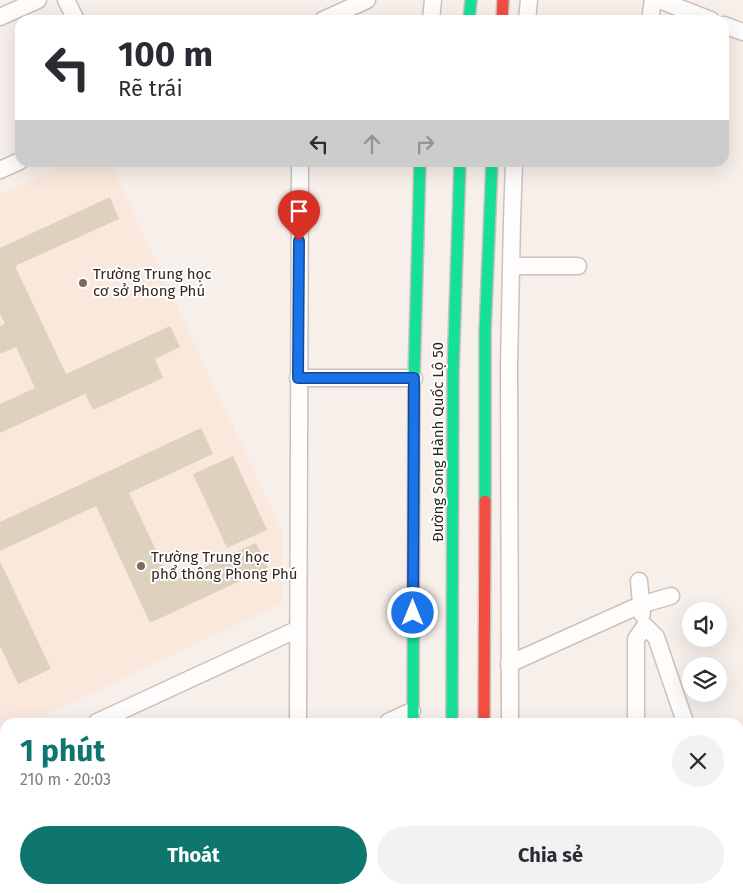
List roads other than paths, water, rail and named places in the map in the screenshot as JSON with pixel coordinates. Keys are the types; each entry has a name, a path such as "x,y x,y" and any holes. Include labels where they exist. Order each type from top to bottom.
{"main road":[{"path":"470,15 471,0"},
{"path":"502,15 503,0"},
{"path":"413,717 414,378 420,167"},
{"name":"Đường Song Hành Quốc Lộ 50","path":"452,718 452,410 455,252 460,167"},
{"path":"484,718 485,332 492,167"}],"street":[{"path":"0,17 38,0"},
{"path":"66,0 74,15"},
{"path":"334,15 367,0"},
{"path":"432,15 433,0"},
{"path":"527,15 529,0"},
{"path":"651,15 653,0"},
{"path":"659,0 698,15"},
{"path":"729,27 743,32"},
{"path":"0,170 15,163"},
{"path":"298,718 300,167"},
{"path":"510,718 509,365 514,167"},
{"path":"511,266 578,266"},
{"path":"298,378 414,378"},
{"path":"640,581 640,605 645,626 656,637 683,718"},
{"path":"509,664 640,605 671,596"},
{"path":"636,718 636,639 645,626"},
{"path":"106,718 298,629"}],"place":[{"name":"Trường Trung học cơ sở Phong Phú","path":"83,283"},
{"name":"Trường Trung học phổ thông Phong Phú","path":"141,566"}]}
